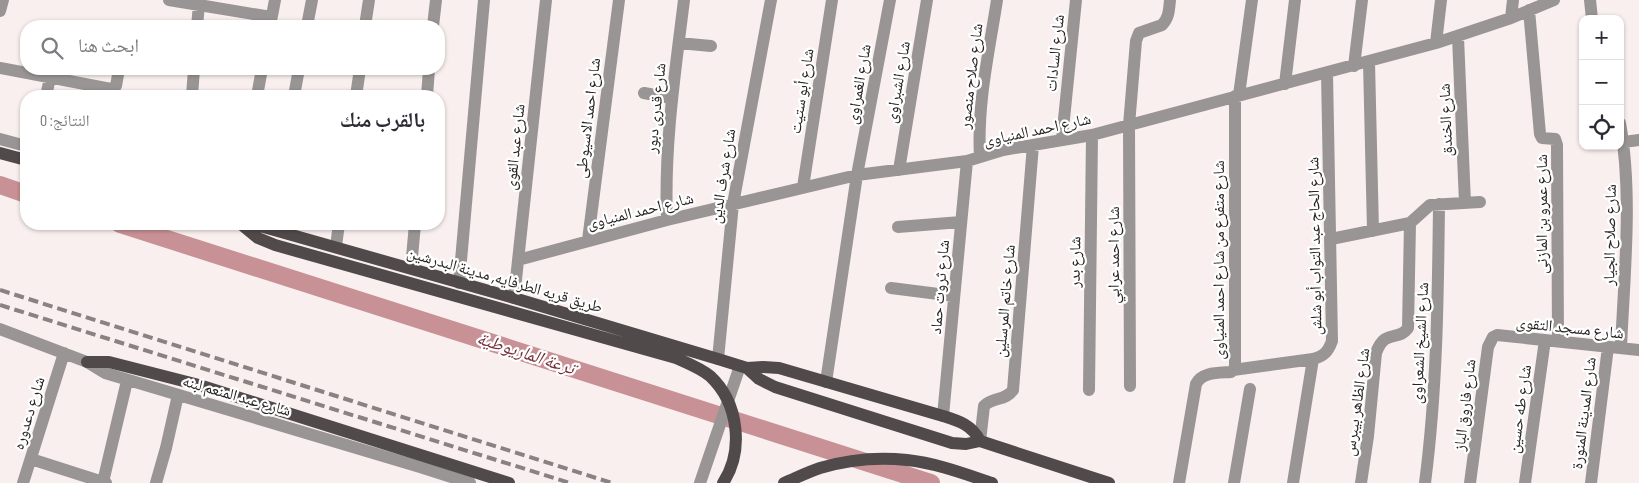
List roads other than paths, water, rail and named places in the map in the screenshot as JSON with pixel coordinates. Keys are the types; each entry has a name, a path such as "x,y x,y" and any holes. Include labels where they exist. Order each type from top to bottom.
{"main road":[{"path":"0,153 20,158"},
{"path":"248,230 267,242 676,358 696,367 710,376 722,390 731,408 736,426 736,445 732,464 723,483"},
{"name":"طريق قريه الطرفايه, مدينة البدرشين","path":"283,230 718,359 743,367 775,387 934,437 959,444 980,441 1109,483"},
{"path":"87,362 109,362 199,385 509,483"},
{"name":"طريق قريه الطرفايه, مدينة البدرشين","path":"743,367 779,368 943,416 966,425 976,434 980,441"},
{"path":"784,483 819,468 846,462 873,460 907,460 945,468 992,483"}],"street":[{"path":"0,11 4,0"},
{"path":"169,0 263,20"},
{"path":"271,20 275,0"},
{"path":"308,20 312,0"},
{"path":"366,20 369,0"},
{"path":"434,20 436,0"},
{"path":"459,283 484,0"},
{"name":"شارع عبد القوى","path":"514,298 546,0"},
{"name":"شارع احمد الاسيوطى","path":"588,240 619,0"},
{"name":"شارع قدرى دبور","path":"667,220 666,166 671,98 684,0"},
{"name":"شارع شرف الدين","path":"718,359 732,204 771,0"},
{"name":"شارع أبو ستيت","path":"803,187 832,0"},
{"name":"شارع الغمراوى","path":"826,382 857,175 890,0"},
{"name":"شارع الشبراوى","path":"899,170 927,0"},
{"name":"شارع صلاح منصور","path":"980,157 978,132 980,107 997,0"},
{"name":"شارع السادات","path":"1062,140 1076,0"},
{"name":"شارع احمد عرابي","path":"1130,386 1129,125 1136,37 1143,31 1162,25 1165,22 1168,16 1170,0"},
{"name":"شارع متفرع من شارع احمد المنياوى","path":"1179,483 1197,380 1204,375 1234,370 1237,96 1252,0"},
{"path":"1285,84 1295,0"},
{"path":"1354,66 1362,0"},
{"path":"1436,43 1441,0"},
{"path":"1511,18 1513,0"},
{"name":"شارع احمد المنياوى","path":"518,260 667,220 857,175 966,161 1003,150 1062,140 1129,125 1458,37 1554,0"},
{"path":"1590,0 1592,15"},
{"path":"198,20 199,5"},
{"name":"شارع عمرو بن المازنى","path":"1529,10 1540,134 1542,138 1555,140 1557,145 1558,341"},
{"name":"شارع الخندق","path":"1458,37 1465,203"},
{"path":"679,43 711,46"},
{"path":"1370,62 1373,231"},
{"path":"0,68 20,72"},
{"name":"شارع الحاج عبد التواب أبو شلش","path":"1234,370 1313,359 1322,356 1328,350 1332,341 1327,73"},
{"path":"35,75 111,89 116,86 118,75"},
{"path":"192,90 194,75"},
{"path":"258,90 261,75"},
{"path":"295,90 298,75"},
{"path":"357,90 359,75"},
{"path":"428,90 429,75"},
{"path":"47,90 50,78"},
{"path":"644,93 671,98"},
{"name":"شارع بدر","path":"1089,390 1092,134"},
{"path":"0,139 20,144"},
{"path":"1624,142 1639,140"},
{"name":"شارع صلاح الجيار","path":"1621,348 1627,197 1624,142"},
{"name":"شارع خاتم المرسلين","path":"980,441 984,406 990,400 1007,396 1013,390 1033,145"},
{"name":"شارع ثروت حماد","path":"943,416 966,161"},
{"path":"1331,239 1410,223 1430,205 1480,202"},
{"name":"شارع الشيخ الشعراوى","path":"1425,483 1436,356 1438,204"},
{"path":"898,227 961,222"},
{"name":"شارع الظاهر بيبرس","path":"1361,483 1368,436 1376,353 1381,341 1402,333 1408,328 1410,223"},
{"path":"336,246 338,230"},
{"path":"411,268 414,230"},
{"path":"891,288 954,296"},
{"name":"شارع عبد المنعم لبنه","path":"0,329 87,362 105,373 470,483"},
{"name":"شارع مسجد التقوى","path":"1497,335 1639,350"},
{"name":"شارع فاروق الباز","path":"1470,483 1488,347 1490,341 1497,335"},
{"name":"شارع طه حسين","path":"1526,483 1545,340"},
{"name":"شارع المدينة المنورة","path":"1591,483 1608,347"},
{"name":"شارع دعدوره","path":"23,483 64,353"},
{"path":"1292,483 1313,359"},
{"path":"702,480 743,367"},
{"path":"31,459 105,483 127,380"},
{"path":"1234,483 1250,389"},
{"path":"156,483 178,395"}],"waterway":[{"name":"ترعة الماريوطية","path":"0,185 20,192"},
{"name":"ترعة الماريوطية","path":"139,230 931,483"}],"railway":[{"path":"0,290 612,483"},
{"path":"0,305 570,483"}]}
